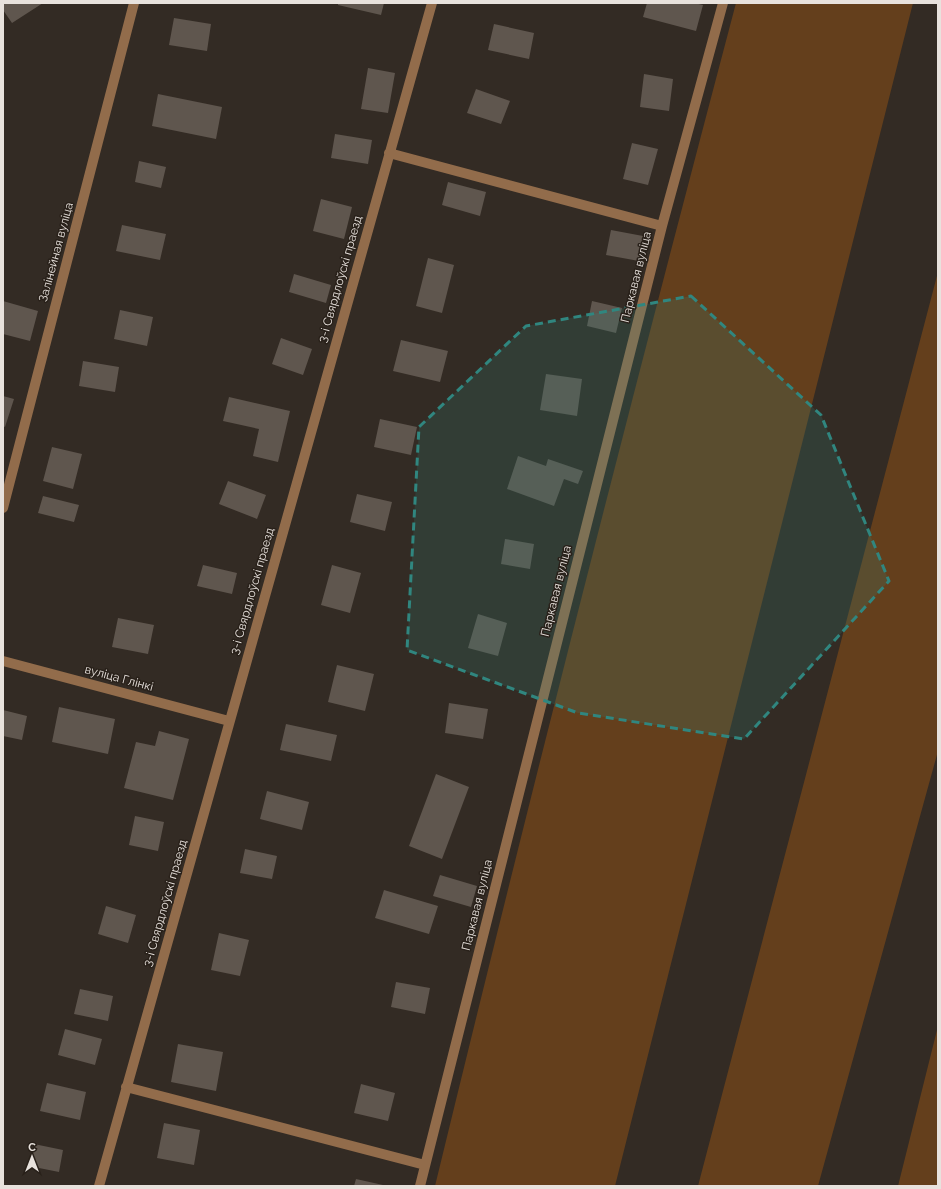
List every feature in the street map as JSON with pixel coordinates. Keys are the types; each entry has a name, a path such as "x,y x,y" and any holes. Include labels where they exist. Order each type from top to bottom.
{"street":[{"name":"Залінейная вуліца","path":"3,508 134,3"},
{"name":"3-і Свярдлоўскі праезд","path":"99,1186 432,3"},
{"name":"Паркавая вуліца","path":"420,1186 662,226 723,3"},
{"path":"389,152 662,226"},
{"name":"вуліца Глінкі","path":"3,661 229,721"},
{"path":"126,1087 425,1165"}],"highlighted area":[{"path":"691,296 821,415 889,581 744,739 578,713 407,650 419,427 526,326"}],"shaded area":[{"path":"736,3 913,3 615,1186 435,1186 582,594"},
{"path":"938,272 938,751 818,1186 698,1186"},
{"path":"938,1026 938,1186 898,1186"}],"building":[{"path":"3,3 43,3 12,23 3,10"},
{"path":"338,3 384,3 381,15 338,5"},
{"path":"647,3 694,3 703,5 696,31 643,17"},
{"path":"174,18 211,24 207,51 169,45"},
{"path":"494,24 534,33 529,59 488,50"},
{"path":"368,68 395,73 388,113 361,109"},
{"path":"644,74 673,79 669,111 640,107"},
{"path":"476,89 510,101 501,124 467,113"},
{"path":"158,94 222,107 216,139 152,126"},
{"path":"335,134 372,140 368,164 331,158"},
{"path":"632,143 658,149 648,185 623,179"},
{"path":"139,161 166,167 161,188 135,182"},
{"path":"448,182 486,192 480,216 442,205"},
{"path":"321,199 352,207 344,239 313,231"},
{"path":"122,225 166,234 160,260 116,251"},
{"path":"611,230 643,236 639,261 606,255"},
{"path":"428,258 454,265 442,313 416,306"},
{"path":"294,274 331,285 326,303 289,292"},
{"path":"3,301 38,311 30,341 3,334"},
{"path":"592,301 622,308 616,333 587,326"},
{"path":"120,310 153,317 147,346 114,339"},
{"path":"281,338 312,349 303,375 272,364"},
{"path":"401,340 448,351 440,382 393,371"},
{"path":"83,361 119,367 115,392 79,386"},
{"path":"546,374 582,379 577,416 540,410"},
{"path":"3,396 14,399 5,427 3,426"},
{"path":"229,397 290,411 278,462 253,456 259,429 223,421"},
{"path":"380,419 417,427 411,455 374,447"},
{"path":"52,447 82,454 73,489 43,481"},
{"path":"518,456 546,466 548,459 583,471 578,484 564,479 554,506 507,489"},
{"path":"228,481 266,495 257,519 219,504"},
{"path":"357,494 392,502 385,531 350,522"},
{"path":"43,496 79,505 74,522 38,513"},
{"path":"505,539 534,544 530,569 501,564"},
{"path":"203,565 237,573 232,594 197,586"},
{"path":"332,565 361,573 350,613 321,605"},
{"path":"478,614 507,623 498,656 468,648"},
{"path":"118,618 154,625 148,654 112,647"},
{"path":"337,665 374,674 365,711 328,702"},
{"path":"449,703 488,709 483,739 445,733"},
{"path":"59,707 115,719 108,754 52,742"},
{"path":"3,710 27,716 22,740 3,736"},
{"path":"286,724 337,735 331,761 280,750"},
{"path":"159,731 189,739 173,800 124,788 136,742 155,746"},
{"path":"436,774 469,787 442,859 409,846"},
{"path":"267,791 309,802 302,830 260,819"},
{"path":"135,816 164,822 158,851 129,845"},
{"path":"245,849 277,856 272,879 240,873"},
{"path":"440,875 477,886 471,907 433,896"},
{"path":"384,890 438,906 429,934 375,918"},
{"path":"106,906 136,915 128,943 98,934"},
{"path":"219,933 249,940 240,976 211,970"},
{"path":"396,982 430,988 425,1014 391,1007"},
{"path":"80,989 113,996 108,1021 74,1014"},
{"path":"65,1029 102,1039 95,1065 58,1055"},
{"path":"178,1044 223,1052 216,1091 171,1082"},
{"path":"47,1083 86,1092 80,1120 40,1111"},
{"path":"361,1084 395,1093 388,1121 354,1113"},
{"path":"164,1123 200,1130 194,1165 157,1158"},
{"path":"34,1144 63,1150 59,1172 29,1166"},
{"path":"356,1179 383,1185 383,1186 354,1186"}]}
